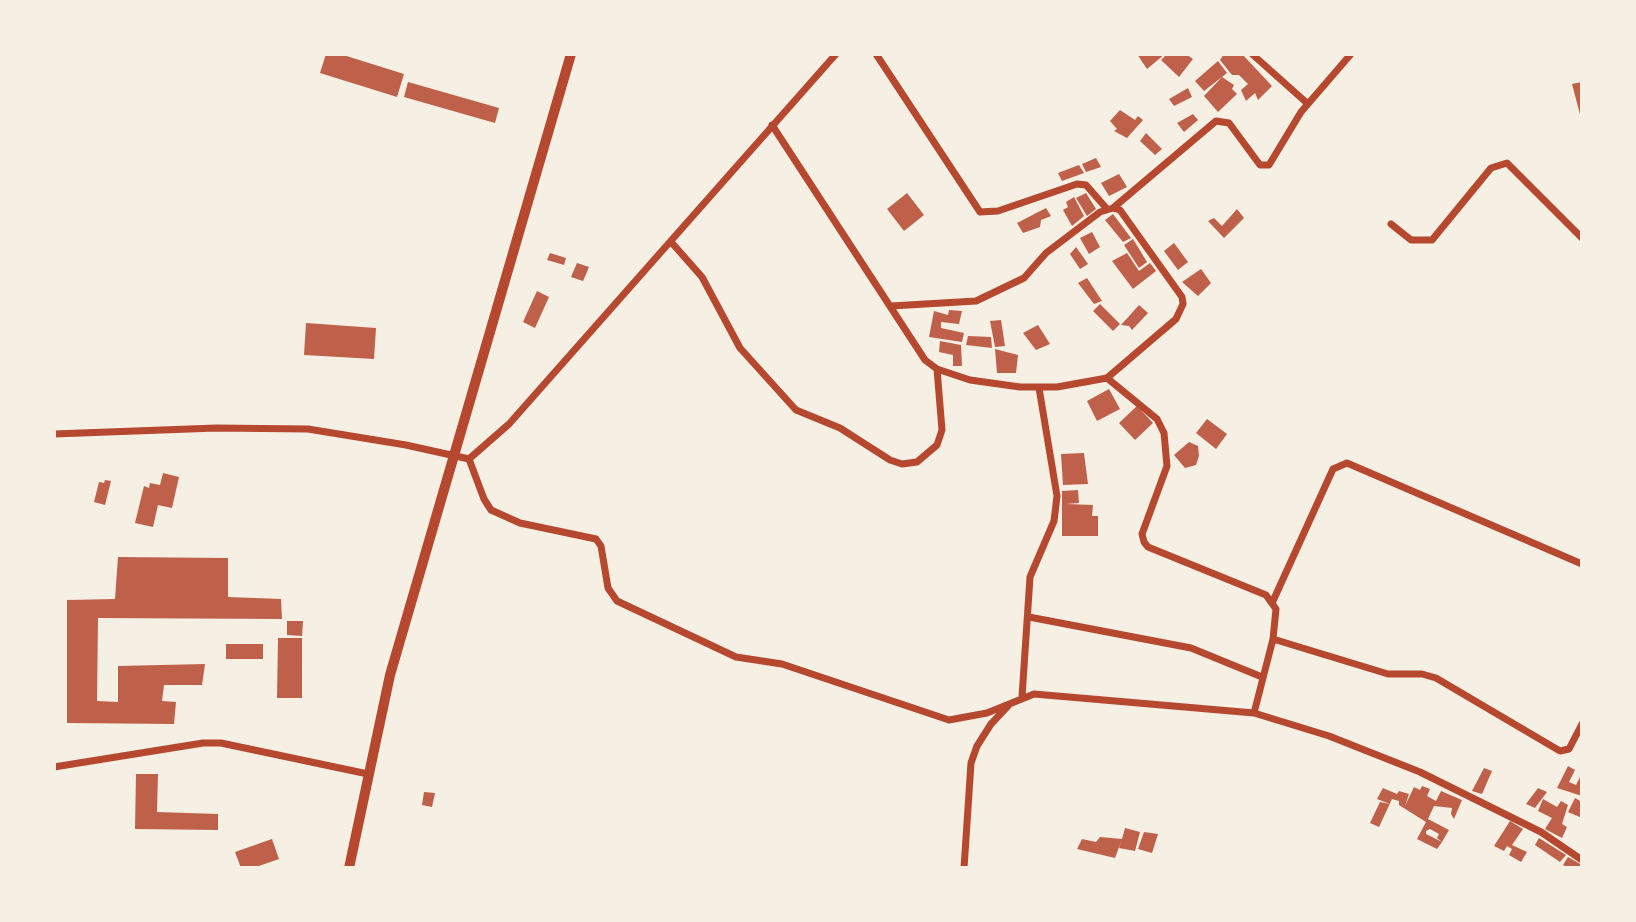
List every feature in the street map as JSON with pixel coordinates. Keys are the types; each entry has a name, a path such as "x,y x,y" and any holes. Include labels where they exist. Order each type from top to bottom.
{"street":[{"path":"349,868 390,676 571,54"},
{"path":"54,434 216,428 308,429 406,445 469,459 509,424 836,54"},
{"path":"772,125 891,306 916,349 937,369 970,380 1039,388 1088,384 1107,378 1176,319 1183,304 1182,297 1120,210 1110,208 1086,185 1077,184 998,211 980,212 876,54"},
{"path":"1252,54 1308,104"},
{"path":"891,306 976,301 1024,278 1046,253 1110,208 1216,121 1229,123 1259,165 1269,165 1308,104 1351,54"},
{"path":"1391,224 1411,240 1432,240 1491,168 1507,163 1582,238"},
{"path":"671,243 702,277 740,348 796,410 840,428 890,460 902,464 916,462 937,445 942,430 937,369"},
{"path":"1107,378 1157,419 1164,433 1167,466 1142,534 1144,542 1149,547 1273,601"},
{"path":"1022,697 1030,577 1055,522 1057,496 1039,388"},
{"path":"469,459 491,510 520,523 596,540 601,546 608,588 617,601 736,657 782,664 949,720 965,719 1034,694 1254,713 1329,736 1420,772 1541,832 1582,860"},
{"path":"1254,713 1273,639 1276,609 1273,601 1334,468 1339,464 1347,463 1582,564"},
{"path":"1029,617 1191,648 1262,677"},
{"path":"1273,639 1388,674 1422,674 1436,678 1560,751 1569,749 1582,724"},
{"path":"964,868 971,763 991,724 1009,705"},
{"path":"54,767 203,743 221,743 368,774"}],"building":[{"path":"326,54 340,54 404,74 397,97 320,73"},
{"path":"1137,54 1165,54 1147,69"},
{"path":"1167,54 1186,54 1193,59 1179,77 1161,60"},
{"path":"1224,54 1242,54 1272,86 1258,100 1255,93 1246,101 1241,90 1248,84 1239,75 1232,75 1220,60"},
{"path":"1218,61 1227,73 1204,91 1195,81"},
{"path":"1222,77 1234,85 1232,89 1237,94 1218,112 1204,96"},
{"path":"408,82 499,108 495,123 404,97"},
{"path":"1582,82 1582,118 1581,118 1572,84"},
{"path":"1188,88 1192,97 1174,106 1169,99"},
{"path":"1120,110 1135,120 1138,116 1143,120 1127,138 1114,131 1117,129 1110,121"},
{"path":"1193,114 1198,120 1184,132 1177,123"},
{"path":"1146,133 1162,149 1155,155 1140,141"},
{"path":"1096,158 1101,167 1086,172 1082,164"},
{"path":"1079,165 1084,173 1062,181 1058,173"},
{"path":"1119,174 1127,187 1109,196 1101,183"},
{"path":"907,193 924,215 904,231 887,209"},
{"path":"1086,193 1096,209 1087,216 1076,198"},
{"path":"1074,197 1084,216 1072,226 1063,210 1068,207 1066,202"},
{"path":"1046,208 1051,216 1041,220 1040,227 1023,233 1017,223"},
{"path":"1237,209 1244,218 1224,238 1208,221 1214,218 1222,226"},
{"path":"1113,214 1131,238 1123,242 1105,220"},
{"path":"1092,232 1100,247 1089,254 1080,238"},
{"path":"1133,239 1147,262 1139,268 1124,245"},
{"path":"1174,243 1188,262 1178,270 1164,251"},
{"path":"1076,247 1088,264 1080,269 1070,254"},
{"path":"550,253 566,258 564,265 547,260"},
{"path":"1127,253 1139,271 1150,263 1156,271 1133,289 1112,261"},
{"path":"577,263 589,267 583,281 571,277"},
{"path":"1201,269 1211,283 1198,296 1182,282"},
{"path":"1087,278 1102,301 1094,304 1078,283"},
{"path":"537,291 549,297 535,328 523,322"},
{"path":"1100,304 1120,324 1113,331 1093,311"},
{"path":"1139,305 1148,313 1132,330 1129,326 1121,325"},
{"path":"949,310 962,311 959,324 941,322 941,328 964,333 962,342 929,337 934,311 948,315"},
{"path":"1001,320 1005,346 995,347 990,321"},
{"path":"306,323 376,328 374,359 304,355"},
{"path":"1038,325 1050,344 1036,350 1023,333"},
{"path":"968,336 991,337 992,348 966,345"},
{"path":"940,341 961,345 962,366 953,366 953,355 939,352"},
{"path":"995,349 1018,355 1016,373 997,373"},
{"path":"1109,389 1120,409 1097,421 1087,401"},
{"path":"1137,406 1153,423 1135,440 1119,423"},
{"path":"1207,419 1227,434 1216,449 1196,433"},
{"path":"1189,442 1198,446 1199,456 1196,465 1185,468 1174,455"},
{"path":"1084,453 1088,484 1063,485 1061,454"},
{"path":"163,473 179,477 172,508 158,505 153,527 135,523 144,486 149,488 150,483 160,485"},
{"path":"105,480 111,481 105,505 94,502 99,482 104,483"},
{"path":"1078,490 1079,503 1066,504 1093,505 1092,516 1098,516 1098,536 1062,536 1062,491"},
{"path":"118,557 228,558 228,597 281,599 282,619 98,618 97,701 118,702 118,666 205,664 202,685 164,685 162,701 176,702 174,724 67,723 67,600 115,599"},
{"path":"287,621 303,621 302,636 287,635"},
{"path":"278,638 302,638 302,698 277,698"},
{"path":"226,644 263,644 263,659 226,659"},
{"path":"1568,766 1575,770 1569,782 1576,785 1582,773 1582,796 1557,788"},
{"path":"1484,768 1492,771 1482,794 1472,791"},
{"path":"136,774 158,774 157,812 218,814 218,830 135,829"},
{"path":"1422,786 1430,789 1427,796 1436,801 1441,791 1462,800 1454,819 1452,808 1434,806 1428,819 1449,830 1442,842 1437,849 1417,839 1426,822 1399,805 1399,801 1392,799 1390,804 1377,799 1383,788 1397,794 1399,791 1409,794 1405,806 1414,787 1420,790","holes":["1430,829 1439,834 1437,838 1442,842 1426,834 1426,831"]},
{"path":"1538,788 1547,792 1535,808 1526,804"},
{"path":"424,792 435,793 432,807 422,805"},
{"path":"1575,798 1582,802 1582,818 1568,812"},
{"path":"1543,799 1557,807 1561,801 1568,805 1562,824 1567,827 1562,838 1545,829 1552,818 1538,811"},
{"path":"1380,802 1390,804 1379,827 1370,823"},
{"path":"1510,821 1523,829 1512,845 1527,852 1521,862 1509,855 1512,849 1507,846 1504,851 1494,846"},
{"path":"1125,828 1140,832 1135,851 1119,848"},
{"path":"1144,832 1158,834 1152,853 1138,849"},
{"path":"1100,837 1122,839 1115,858 1077,849 1082,839 1096,842"},
{"path":"1539,838 1566,855 1560,862 1535,845"},
{"path":"272,839 279,859 253,868 241,868 235,852"},
{"path":"1568,857 1582,866 1568,868 1563,865"}]}
